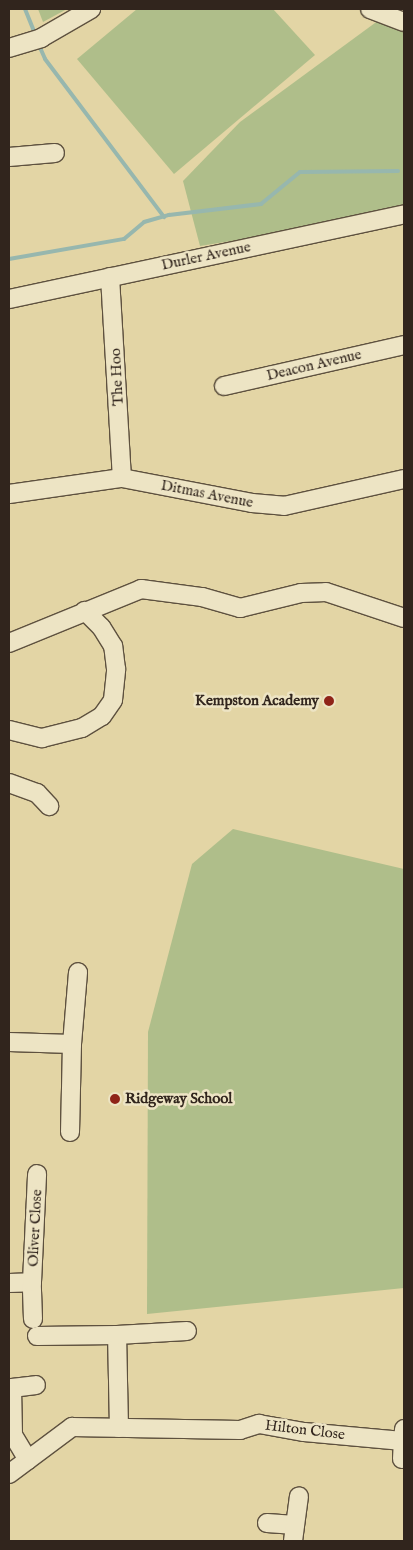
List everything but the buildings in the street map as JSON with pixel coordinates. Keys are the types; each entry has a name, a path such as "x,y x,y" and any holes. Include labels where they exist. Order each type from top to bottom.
{"street":[{"path":"9,48 36,40 91,9"},
{"path":"370,9 404,22"},
{"path":"9,157 55,153"},
{"name":"Durler Avenue","path":"9,299 404,214"},
{"name":"The Hoo","path":"110,277 122,478"},
{"name":"Deacon Avenue","path":"224,386 404,345"},
{"name":"Ditmas Avenue","path":"9,494 122,478 252,503 284,506 404,480"},
{"path":"9,643 141,589 202,597 240,608 301,593 326,592 404,618"},
{"path":"9,730 42,738 82,728 102,716 113,700 116,669 113,646 101,627 85,611"},
{"path":"9,782 36,792 50,806"},
{"path":"70,1132 72,1044 78,972"},
{"path":"9,1042 72,1044"},
{"name":"Oliver Close","path":"33,1319 32,1282 37,1174"},
{"name":"Oliver Close","path":"9,1283 32,1282"},
{"path":"37,1336 117,1335 187,1330"},
{"path":"117,1335 119,1428"},
{"path":"28,1460 13,1435 12,1388 36,1385"},
{"name":"Hilton Close","path":"9,1474 72,1427 240,1430 259,1424 304,1432 403,1435 402,1459"},
{"path":"267,1523 294,1533 299,1496"}],"green space":[{"path":"38,9 67,9 43,22"},
{"path":"137,9 273,9 315,55 174,174 77,59"},
{"path":"379,20 404,28 404,213 200,246 183,181 240,122"},
{"path":"233,829 404,869 404,1288 147,1314 148,1032 192,864"}],"waterway":[{"path":"25,9 35,34"},
{"path":"38,43 45,59 164,217"},
{"path":"9,259 124,239 144,222 169,215 261,204 300,172 398,171"}],"place":[{"name":"Kempston Academy","path":"329,701"},
{"name":"Ridgeway School","path":"115,1099"}]}
